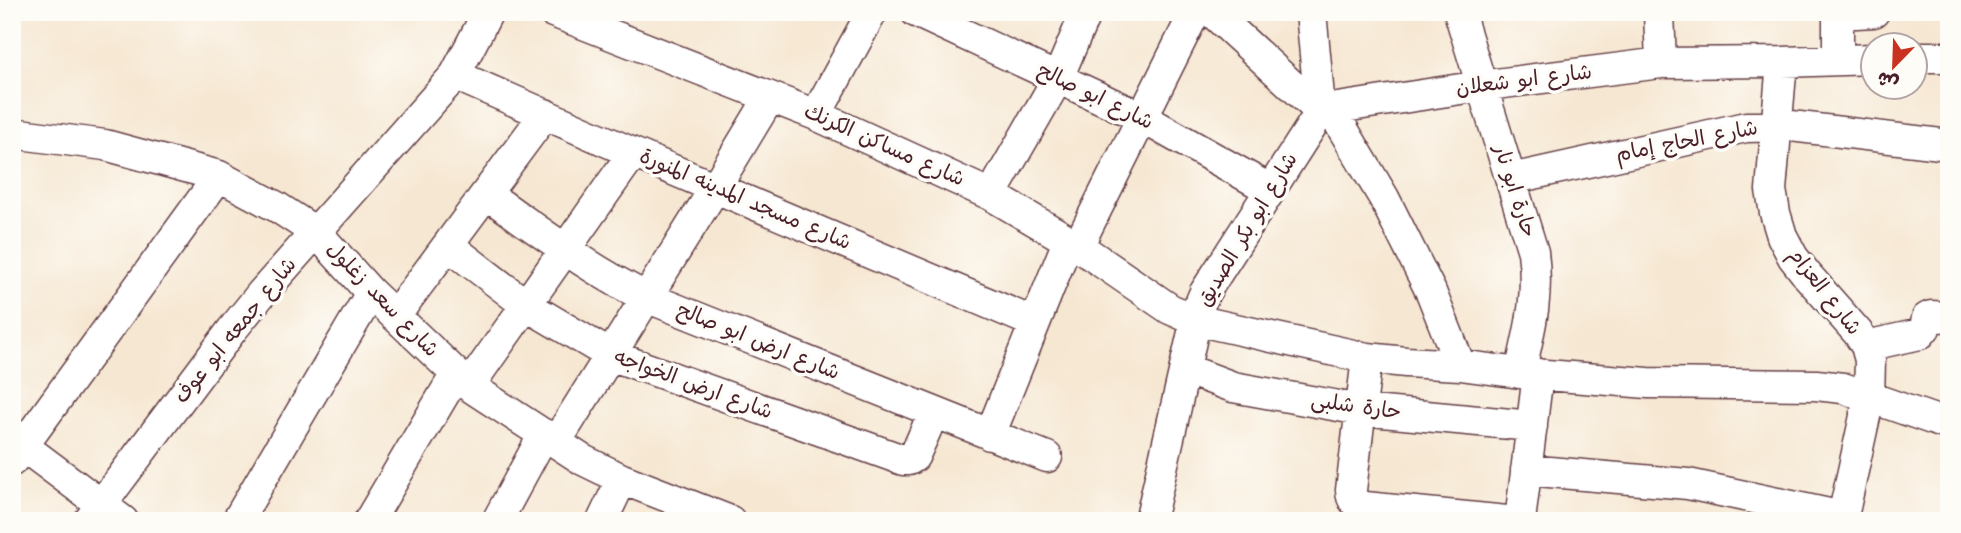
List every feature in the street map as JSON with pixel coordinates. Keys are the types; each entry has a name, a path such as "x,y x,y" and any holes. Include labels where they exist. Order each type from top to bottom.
{"street":[{"name":"شارع جمعه ابو عوف","path":"104,515 232,330 456,75 488,12"},
{"name":"شارع مساكن الكرنك","path":"553,12 816,115 991,195 1073,243 1170,309 1195,320 1367,358 1648,383 1816,385 1843,388 1949,425"},
{"path":"816,115 872,12"},
{"name":"شارع ابو صالح","path":"916,12 1141,117 1271,190"},
{"path":"991,195 1058,78 1086,12"},
{"path":"990,435 1035,323 1073,243 1195,12"},
{"path":"1212,12 1306,99 1324,108"},
{"path":"1311,12 1324,108 1372,178 1396,223 1431,292 1460,365"},
{"name":"حارة ابو نار","path":"1459,12 1533,252 1536,276 1529,374 1532,426 1520,521"},
{"path":"1659,12 1661,63"},
{"path":"1838,60 1838,13 1874,12"},
{"path":"1930,58 1949,57"},
{"name":"شارع ابو شعلان","path":"1324,108 1661,63 1860,59"},
{"name":"شارع العزام","path":"1782,62 1771,190 1775,213 1782,236 1793,257 1866,346 1870,368 1868,398 1842,519"},
{"name":"شارع مسجد المدينه المنورة","path":"456,75 1035,323"},
{"path":"497,521 550,438 610,355 770,97"},
{"name":"شارع ابو بكر الصديق","path":"1150,521 1195,320 1205,292 1324,108"},
{"path":"396,316 545,114"},
{"name":"شارع الحاج إمام","path":"1511,179 1746,127 1777,125 1949,145"},
{"name":"شارع سعد زغلول","path":"12,133 105,145 219,176 277,207 317,233 371,292 463,380 583,460 716,519"},
{"path":"369,521 463,380 526,305 633,153"},
{"path":"104,515 18,454 219,176"},
{"name":"شارع ارض ابو صالح","path":"486,194 631,290 1047,457"},
{"name":"شارع ارض الخواجه","path":"448,246 526,305 610,355 903,460 909,460 918,451 934,412"},
{"path":"237,521 371,292"},
{"path":"1866,346 1920,334 1925,328 1926,320 1931,316 1949,317"},
{"path":"1367,358 1351,496 1359,506 1402,516 1507,521"},
{"name":"حارة شلبى","path":"1185,369 1233,387 1361,410 1532,426"},
{"path":"1526,470 1688,484 1842,519"},
{"path":"602,521 622,479"}]}
